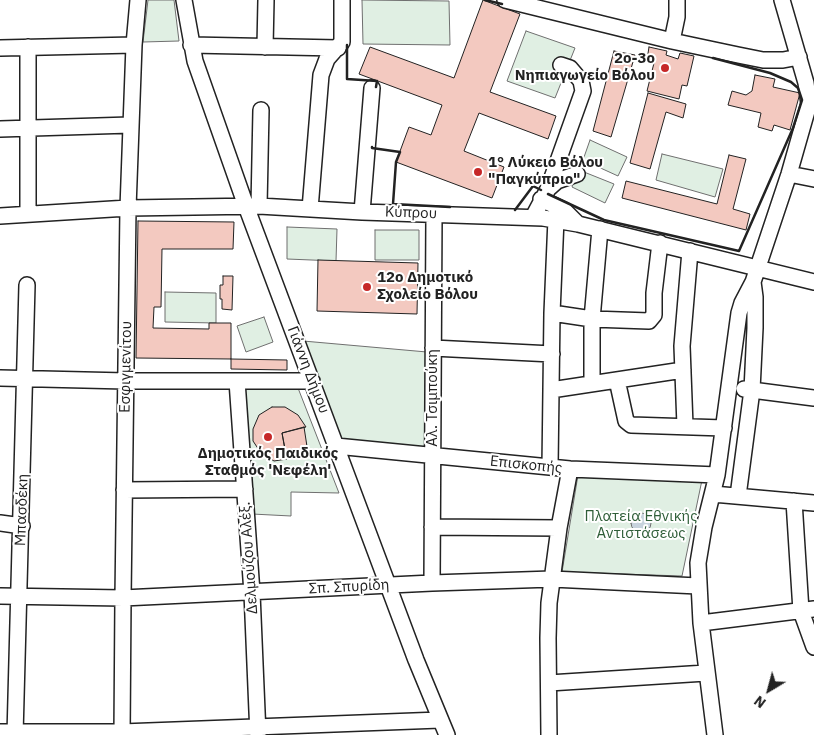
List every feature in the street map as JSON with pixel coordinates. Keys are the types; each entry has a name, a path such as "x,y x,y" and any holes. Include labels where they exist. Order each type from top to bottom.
{"street":[{"name":"Εσφιγμενίτου","path":"122,733 128,208 130,125 138,0"},
{"name":"Γιάννη Δήμου","path":"184,0 191,45 200,75 252,206 312,381 416,660 447,735"},
{"path":"265,47 266,0"},
{"path":"310,209 321,75 327,59 342,42 342,0"},
{"path":"505,0 672,41 763,60 799,58"},
{"path":"672,41 677,17 677,0"},
{"path":"715,735 706,673 698,586 701,546 717,475 739,313 755,275 789,174 809,104 810,82 799,58 782,0"},
{"path":"0,48 134,45"},
{"path":"191,45 338,48"},
{"path":"28,47 28,214"},
{"path":"533,217 544,194 583,91 580,81 570,68 561,65"},
{"path":"362,212 372,88"},
{"path":"252,206 261,110"},
{"path":"0,129 130,125"},
{"path":"544,194 558,181 577,174"},
{"path":"789,174 814,179"},
{"path":"544,194 578,224"},
{"name":"Κύπρου","path":"0,216 128,208 252,206 362,212 533,217 556,219 660,243 690,251 755,275 814,282"},
{"name":"Αλ. Τσιμπούκη","path":"432,582 434,214"},
{"path":"550,467 552,313 556,219"},
{"path":"592,384 592,319 600,229"},
{"path":"552,313 592,319 644,322 652,319 654,315 654,294 660,243"},
{"path":"685,426 682,346 690,251"},
{"path":"738,496 752,390 755,275"},
{"name":"Μπασδέκη","path":"15,734 27,285"},
{"path":"433,348 552,354"},
{"path":"551,390 683,370"},
{"path":"0,378 126,381 312,381"},
{"path":"617,380 626,421 630,425 724,428"},
{"name":"Δελμούζου Αλέξ.","path":"237,381 252,592 258,731"},
{"path":"730,387 814,398"},
{"name":"Επισκοπής","path":"336,446 570,469 717,475"},
{"path":"549,735 548,638 552,579 570,469"},
{"path":"124,490 245,489"},
{"path":"713,494 814,503"},
{"path":"794,501 807,610 814,648"},
{"path":"0,523 22,526"},
{"path":"432,527 559,528"},
{"name":"Σπ. Σπυρίδη","path":"0,596 123,598 432,582 552,579 698,586"},
{"path":"701,623 807,610"},
{"path":"549,683 706,673"},
{"path":"0,732 15,734 365,729 440,720"}],"green space":[{"path":"148,0 174,0 179,41 143,42"},
{"path":"362,0 449,1 450,45 363,44"},
{"path":"526,31 575,48 555,98 507,81"},
{"path":"590,140 627,157 618,176 583,160"},
{"path":"662,154 723,169 715,197 656,180"},
{"path":"579,170 614,184 605,203 572,187"},
{"path":"287,227 337,229 336,261 287,259"},
{"path":"375,230 419,230 419,260 375,260"},
{"path":"165,292 216,293 216,323 165,322"},
{"path":"264,317 273,342 246,352 237,326"},
{"path":"303,341 427,352 428,450 341,441"},
{"path":"244,388 298,388 339,493 291,492 291,516 252,514"},
{"name":"Πλατεία Εθνικής Αντιστάσεως","path":"578,475 702,480 682,576 562,572"}],"shaded area":[{"path":"641,513 648,516 651,523 648,530 641,533 634,530 631,523 634,516"}],"building":[{"path":"483,0 520,14 490,92 556,116 548,139 479,113 464,151 504,167 492,198 396,162 409,127 431,135 442,105 359,74 370,47 454,78"},
{"name":"2ο-3ο Νηπιαγωγείο Βόλου","path":"649,47 667,51 666,55 678,59 680,53 694,56 687,86 682,85 679,99 647,91 654,63 647,60"},
{"path":"614,51 635,55 611,137 593,131"},
{"path":"755,75 775,79 773,87 800,93 790,130 774,125 772,131 758,127 761,113 728,105 732,91 746,95 752,91"},
{"path":"648,93 686,104 683,118 666,112 650,169 630,163"},
{"path":"729,155 746,159 733,209 750,214 746,230 622,198 626,181 717,204"},
{"path":"138,221 234,222 233,249 162,249 161,307 154,307 153,328 209,329 209,323 231,323 231,359 136,358"},
{"name":"12ο Δημοτικό Σχολείο Βόλου","path":"318,260 418,263 417,314 317,311"},
{"path":"223,276 233,276 232,310 222,309 220,285 223,285"},
{"path":"231,359 287,360 287,370 231,369"},
{"name":"Δημοτικός Παιδικός Σταθμός 'Νεφέλη'","path":"272,407 285,407 298,415 306,427 282,433 287,459 274,461 261,453 253,441 253,429 259,415"},
{"path":"304,427 308,453 286,456 282,433"}],"wall":[{"path":"485,0 502,4"},
{"path":"347,45 347,79 377,81 376,87"},
{"path":"548,194 604,220 739,251 793,128 802,100 798,88 791,82 770,73 713,58"},
{"path":"372,147 400,152 396,162 393,204 450,207"},
{"path":"515,210 533,186 541,190"}],"place":[{"name":"2ο-3ο Νηπιαγωγείο Βόλου","path":"665,68"},
{"name":"1° Λύκειο Βόλου \"Παγκύπριο\"","path":"478,172"},
{"name":"12ο Δημοτικό Σχολείο Βόλου","path":"367,287"},
{"name":"Δημοτικός Παιδικός Σταθμός 'Νεφέλη'","path":"268,437"}]}
